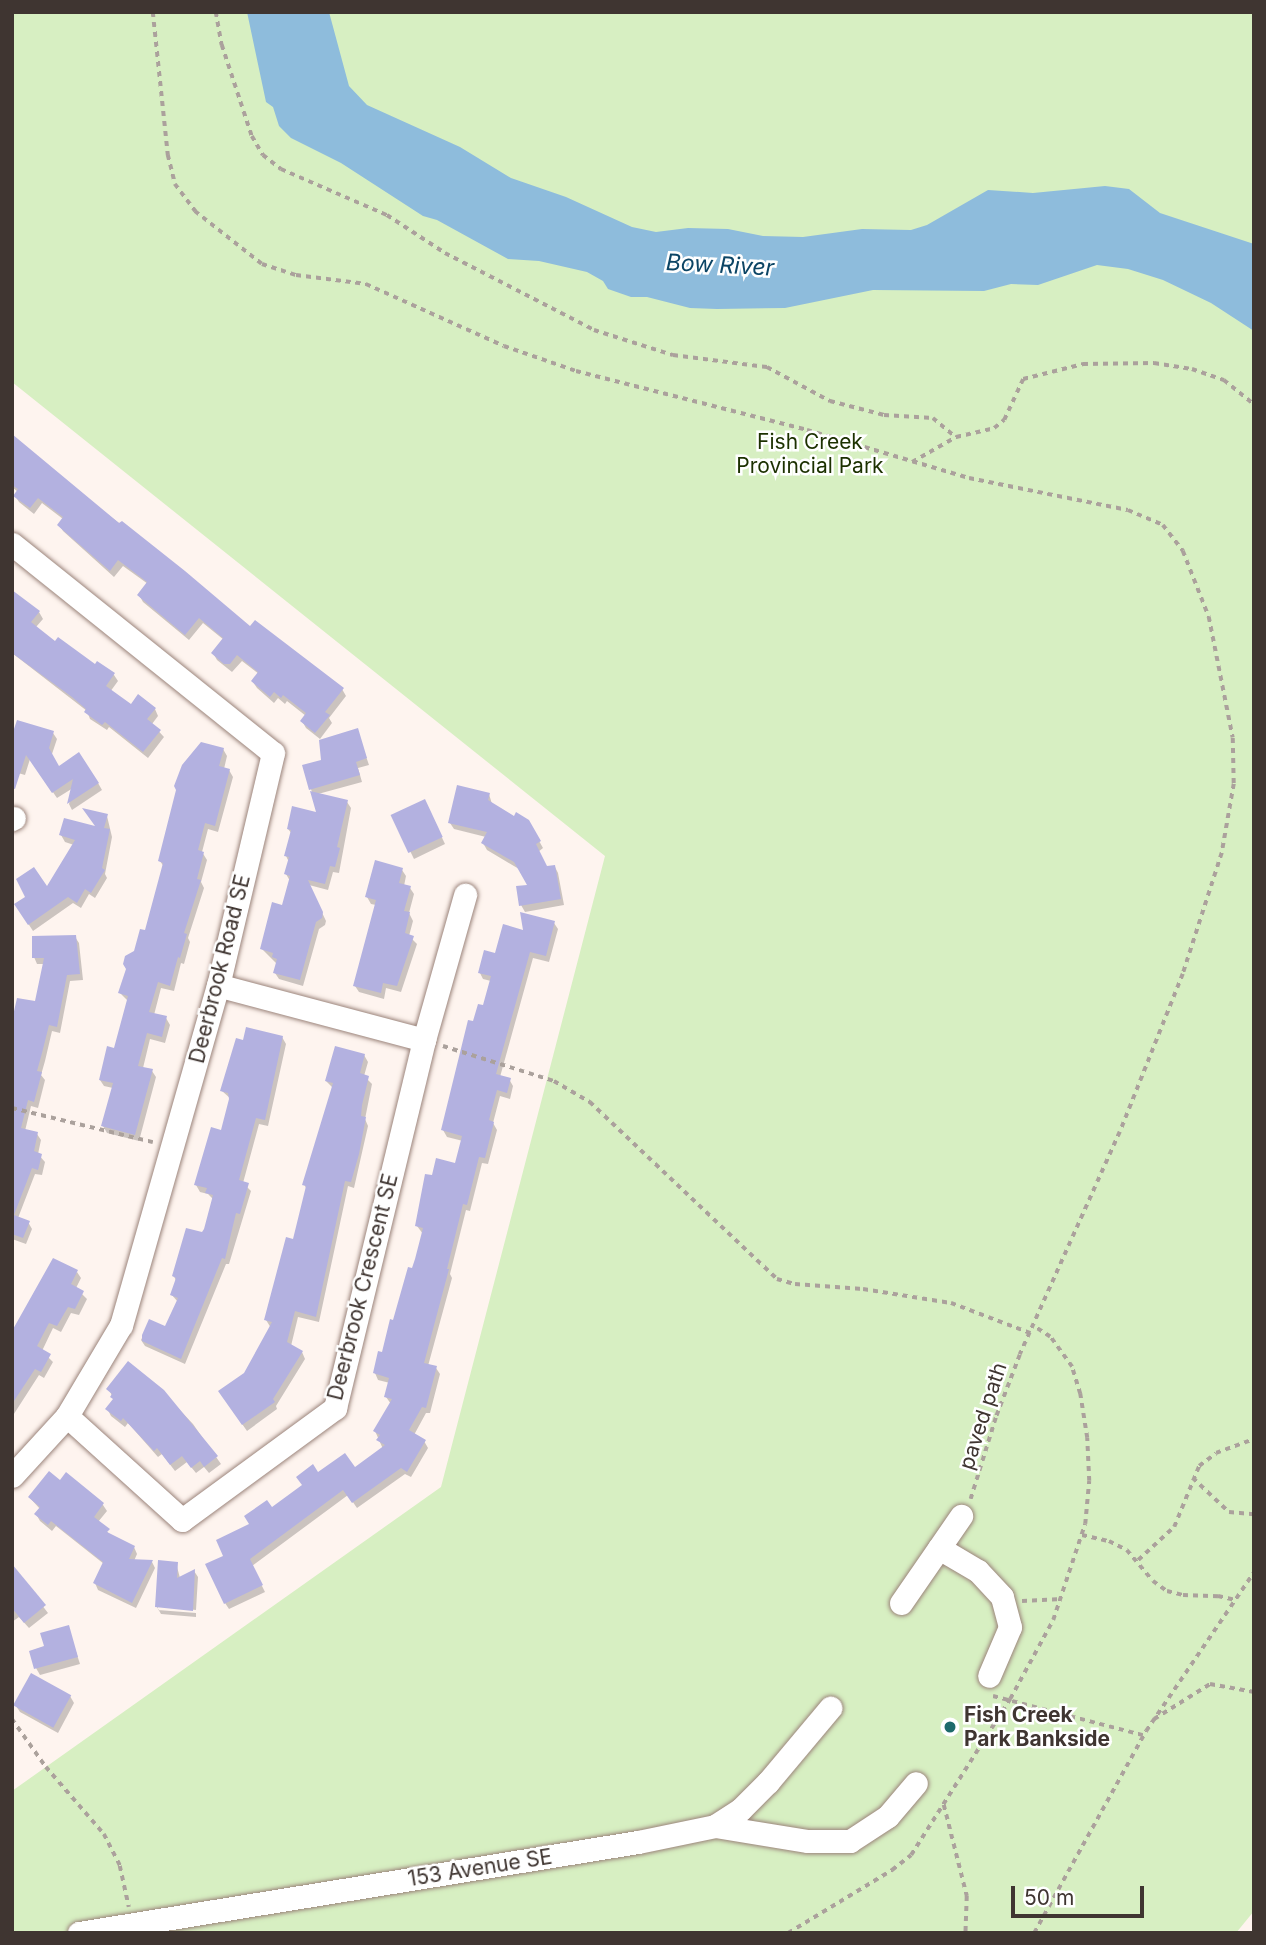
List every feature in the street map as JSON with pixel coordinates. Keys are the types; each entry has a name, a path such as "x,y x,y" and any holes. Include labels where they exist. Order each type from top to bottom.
{"street":[{"name":"Deerbrook Road SE","path":"12,544 273,752 218,985 121,1325 67,1416 12,1476"},
{"path":"218,985 424,1040 465,895"},
{"name":"Deerbrook Crescent SE","path":"67,1416 182,1520 335,1408 424,1040"},
{"path":"901,1604 961,1516"},
{"path":"939,1548 978,1571 990,1581 1004,1601 1010,1627 989,1685"},
{"name":"153 Avenue SE","path":"79,1933 611,1847 715,1826 740,1810 768,1782 830,1708"},
{"path":"715,1826 808,1841 850,1841 874,1828 888,1816 915,1783"}],"path":[{"name":"paved path","path":"153,12 167,155 175,184 195,211 262,264 296,275 366,284 504,346 576,371 807,430 1017,490 1128,510 1163,525 1183,551 1201,594 1230,713 1235,754 1234,784 1222,853 1203,917 1120,1132 1030,1333 996,1418 975,1490 961,1516"},
{"path":"216,12 222,45 252,136 263,155 281,169 387,215 445,253 594,330 673,355 767,367 831,401 884,415 933,418 956,437"},
{"path":"912,462 956,437 981,433 1004,420 1023,379 1098,362 1154,363 1192,369 1224,380 1254,404"},
{"path":"424,1040 554,1081 583,1097 777,1279 795,1284 863,1289 939,1301 1030,1333"},
{"path":"12,1108 172,1147"},
{"path":"1138,1560 1174,1527 1199,1466 1216,1453 1254,1439"},
{"path":"1193,1478 1229,1513 1254,1514"},
{"path":"1082,1535 1109,1541 1138,1560 1153,1581 1167,1591 1183,1595 1218,1595 1235,1600"},
{"path":"1034,1933 1152,1720 1254,1572"},
{"path":"1004,1601 1062,1599"},
{"path":"1152,1720 1210,1684 1254,1692"},
{"path":"989,1685 1143,1735"},
{"path":"12,1718 46,1768 104,1834 120,1866 130,1912"},
{"path":"944,1805 967,1896 966,1933"}],"green space":[{"name":"Fish Creek Provincial Park","path":"12,12 1254,12 1254,1911 1236,1933 12,1933 12,1791 441,1487 605,856 12,382"}],"water":[{"name":"Bow River","path":"247,12 329,12 349,86 367,105 460,147 511,178 566,197 632,227 656,232 688,228 728,229 763,236 803,237 862,229 911,230 927,225 988,190 1033,193 1105,186 1129,189 1160,213 1254,244 1254,331 1211,303 1163,280 1128,269 1097,265 1038,285 1011,284 984,291 873,290 785,308 717,309 690,308 647,297 631,297 608,289 603,281 587,272 539,261 508,259 437,220 423,216 341,163 291,138 279,126 273,107 266,102"}],"building":[{"path":"12,434 250,626 255,620 344,688 325,712 330,715 315,733 300,721 306,713 283,695 281,698 274,692 270,697 251,681 258,672 237,655 230,664 224,664 211,653 223,638 199,618 185,635 137,595 147,582 118,560 110,571 57,525 63,517 38,498 30,508 13,496 18,489 12,485"},
{"path":"12,590 40,611 31,622 55,641 58,637 95,664 97,661 115,673 106,686 131,704 138,694 156,708 147,719 161,730 143,752 105,722 102,725 84,712 86,709 72,697 12,653"},
{"path":"17,720 54,731 49,748 59,766 79,752 99,783 67,804 73,779 52,793 26,755 15,789 12,788 12,735"},
{"path":"358,728 367,758 356,762 360,775 309,790 302,765 321,760 319,740"},
{"path":"201,742 224,748 219,766 230,769 215,826 205,823 198,850 204,852 197,879 201,880 184,933 187,934 180,958 178,957 170,986 158,982 149,1012 167,1016 162,1037 147,1033 138,1066 153,1069 135,1135 101,1126 113,1083 99,1080 107,1046 114,1048 128,996 118,993 126,969 123,964 125,956 134,951 140,929 145,930 163,863 158,861 176,790 174,786 182,765"},
{"path":"457,785 490,793 488,800 514,816 516,812 529,820 541,841 536,844 547,866 555,865 561,899 519,906 516,886 527,885 514,862 481,843 487,832 448,823"},
{"path":"310,791 348,800 335,867 330,866 325,884 308,880 323,912 322,918 316,922 300,980 273,973 277,959 272,957 273,953 260,949 272,902 282,905 290,876 284,874 289,857 284,856 291,830 287,829 292,806 316,812"},
{"path":"425,799 443,837 408,853 391,815"},
{"path":"82,808 108,814 104,828 110,829 102,868 105,870 91,893 85,889 77,903 68,897 28,925 14,904 25,897 16,879 34,867 47,886 75,840 59,835 64,818 95,826"},
{"path":"375,860 403,868 399,883 411,886 404,911 410,912 405,933 414,936 397,986 383,983 381,993 353,986 376,900 365,897"},
{"path":"520,912 555,921 546,956 530,952 496,1074 511,1078 507,1093 497,1090 489,1120 494,1122 485,1158 479,1157 467,1205 463,1204 424,1363 437,1366 426,1408 422,1407 409,1430 426,1440 407,1472 401,1468 352,1503 343,1490 250,1559 263,1585 224,1604 205,1564 223,1556 216,1540 249,1524 244,1516 267,1500 272,1507 302,1485 296,1477 313,1464 318,1472 345,1453 355,1467 385,1445 376,1440 380,1435 373,1431 392,1399 384,1397 389,1378 373,1373 378,1351 382,1352 408,1267 412,1268 415,1259 423,1228 415,1226 425,1174 432,1175 436,1158 455,1163 462,1136 441,1130 468,1020 473,1021 478,1004 483,1005 491,976 478,973 484,950 495,953 503,924 523,930"},
{"path":"76,935 80,974 67,975 57,1027 49,1025 37,1071 42,1072 34,1102 28,1100 21,1128 38,1132 34,1151 42,1154 38,1170 32,1168 14,1215 30,1221 23,1238 12,1234 12,1020 17,998 35,1001 44,958 32,958 32,936"},
{"path":"246,1027 283,1036 265,1120 256,1118 239,1180 249,1183 240,1214 236,1213 225,1259 222,1258 181,1359 142,1341 142,1335 149,1319 165,1326 178,1298 170,1295 176,1278 172,1276 186,1228 202,1232 204,1229 213,1195 205,1193 207,1188 194,1185 211,1127 221,1130 229,1099 228,1093 220,1091 236,1038 243,1040"},
{"path":"335,1046 365,1054 360,1073 369,1076 362,1105 361,1116 366,1117 359,1154 351,1182 345,1181 316,1317 295,1311 287,1342 303,1351 273,1399 275,1402 242,1425 218,1391 244,1373 272,1322 264,1320 286,1237 293,1239 306,1186 302,1185 333,1083 325,1081"},
{"path":"53,1258 78,1270 71,1284 84,1291 75,1309 68,1307 57,1326 49,1323 37,1346 51,1354 41,1372 35,1369 12,1404 12,1331"},
{"path":"128,1361 164,1390 218,1456 204,1467 200,1461 191,1468 182,1456 170,1465 157,1448 154,1451 123,1418 121,1421 105,1409 113,1399 106,1389"},
{"path":"49,1471 60,1480 66,1472 104,1503 94,1517 110,1529 107,1532 135,1546 129,1559 153,1560 132,1603 93,1583 103,1562 51,1521 48,1525 34,1514 40,1507 28,1497"},
{"path":"158,1560 178,1562 177,1578 195,1569 193,1611 155,1607"},
{"path":"12,1564 46,1605 24,1623 12,1608"},
{"path":"69,1625 78,1657 34,1669 29,1651 44,1646 40,1633"},
{"path":"31,1673 71,1695 53,1728 13,1705"}],"place":[{"name":"Fish Creek Park Bankside","path":"950,1727"}]}
